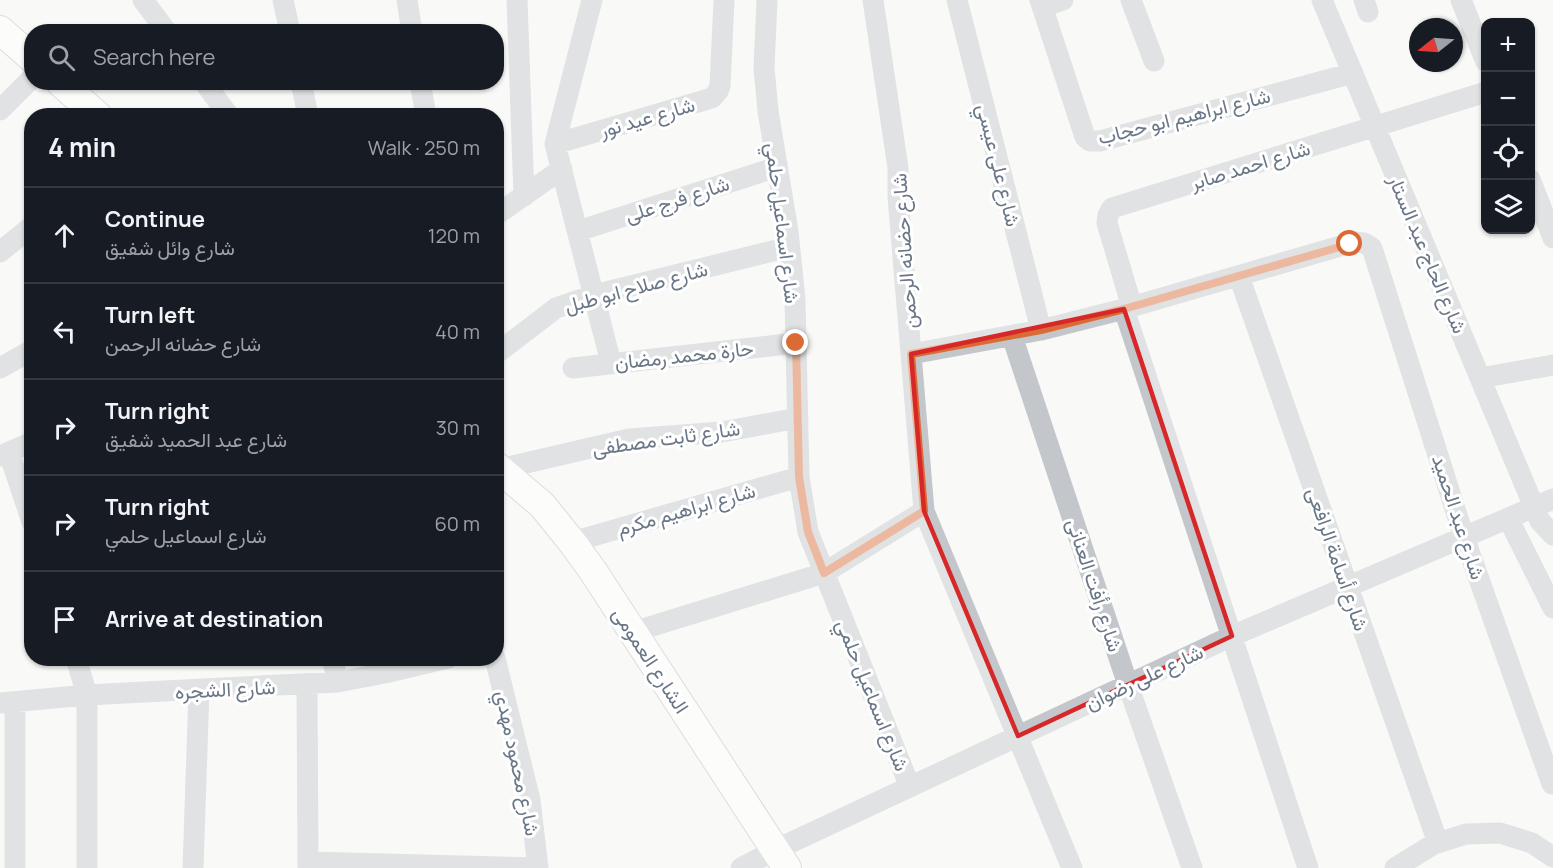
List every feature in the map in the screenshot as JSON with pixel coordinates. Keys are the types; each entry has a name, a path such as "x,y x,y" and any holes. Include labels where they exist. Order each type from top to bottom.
{"main road":[{"path":"0,30 24,51"},
{"path":"69,90 89,108"},
{"name":"الشارع العمومى","path":"504,472 542,505 593,571 781,859"}],"street":[{"path":"143,0 161,24"},
{"path":"283,0 288,24"},
{"path":"407,0 411,24"},
{"path":"517,0 524,195"},
{"path":"592,0 555,144 611,363"},
{"name":"شارع عيد نور","path":"555,144 716,95 720,86 724,0"},
{"name":"شارع اسماعيل حلمي","path":"767,0 764,68 768,111 788,231 795,299 799,477 808,532 910,787"},
{"name":"شارع حضانه الرحمن","path":"873,0 898,168 898,196 924,511 1072,868"},
{"name":"شارع على عيسي","path":"957,0 1041,330"},
{"path":"1041,3 1063,0"},
{"path":"1131,0 1154,61"},
{"name":"شارع الحاج عبد الستار","path":"1322,0 1480,378 1544,503 1540,521 1553,535"},
{"path":"1461,0 1481,52"},
{"name":"شارع ابراهيم ابو حجاب","path":"1041,3 1085,137 1090,141 1100,141 1353,73"},
{"path":"0,110 24,86"},
{"path":"210,90 223,108"},
{"path":"303,90 306,108"},
{"path":"421,90 425,108"},
{"name":"شارع احمد صابر","path":"1128,308 1107,223 1112,208 1481,93"},
{"name":"شارع فرج على","path":"578,231 777,167"},
{"path":"504,209 562,169"},
{"path":"1530,180 1553,238"},
{"path":"0,252 24,232"},
{"name":"شارع عبد الحميد","path":"1239,276 1354,242 1364,243 1371,248 1464,537 1552,784"},
{"name":"شارع صلاح ابو طبل","path":"504,348 556,308 594,295 789,247"},
{"path":"911,354 1041,330 1239,276"},
{"name":"شارع أسامة الرافعى","path":"1239,276 1438,843"},
{"path":"1128,308 1308,868"},
{"name":"شارع رأفت العنانى","path":"1011,336 1192,868"},
{"name":"حارة محمد رمضان","path":"573,368 796,343"},
{"path":"0,368 24,354"},
{"path":"1480,378 1553,365"},
{"name":"شارع ثابت مصطفى","path":"504,466 629,439 722,432 798,418"},
{"path":"24,445 4,454 24,503"},
{"name":"شارع ابراهيم مكرم","path":"572,542 799,477"},
{"name":"شارع على رضوان","path":"741,868 781,859 910,787 1232,636 1544,503"},
{"path":"633,632 824,573 924,511"},
{"path":"1508,518 1553,608"},
{"path":"78,666 87,695 87,868"},
{"path":"334,666 338,682"},
{"name":"شارع الشجره","path":"8,703 87,695 307,685 385,674 416,666"},
{"name":"شارع محمود مهدي","path":"497,666 530,800 537,868"},
{"path":"307,685 308,865 537,868"},
{"path":"193,868 199,690"},
{"path":"8,703 15,868"},
{"path":"1395,868 1434,844 1466,834 1500,833 1532,843 1553,857"}],"highlighted area":[{"path":"1124,309 1232,636 1018,736 924,511 911,354"}],"route":[{"path":"796,343 799,477 808,532 824,573 924,511 911,354 1041,330 1124,309 1350,244"}]}
